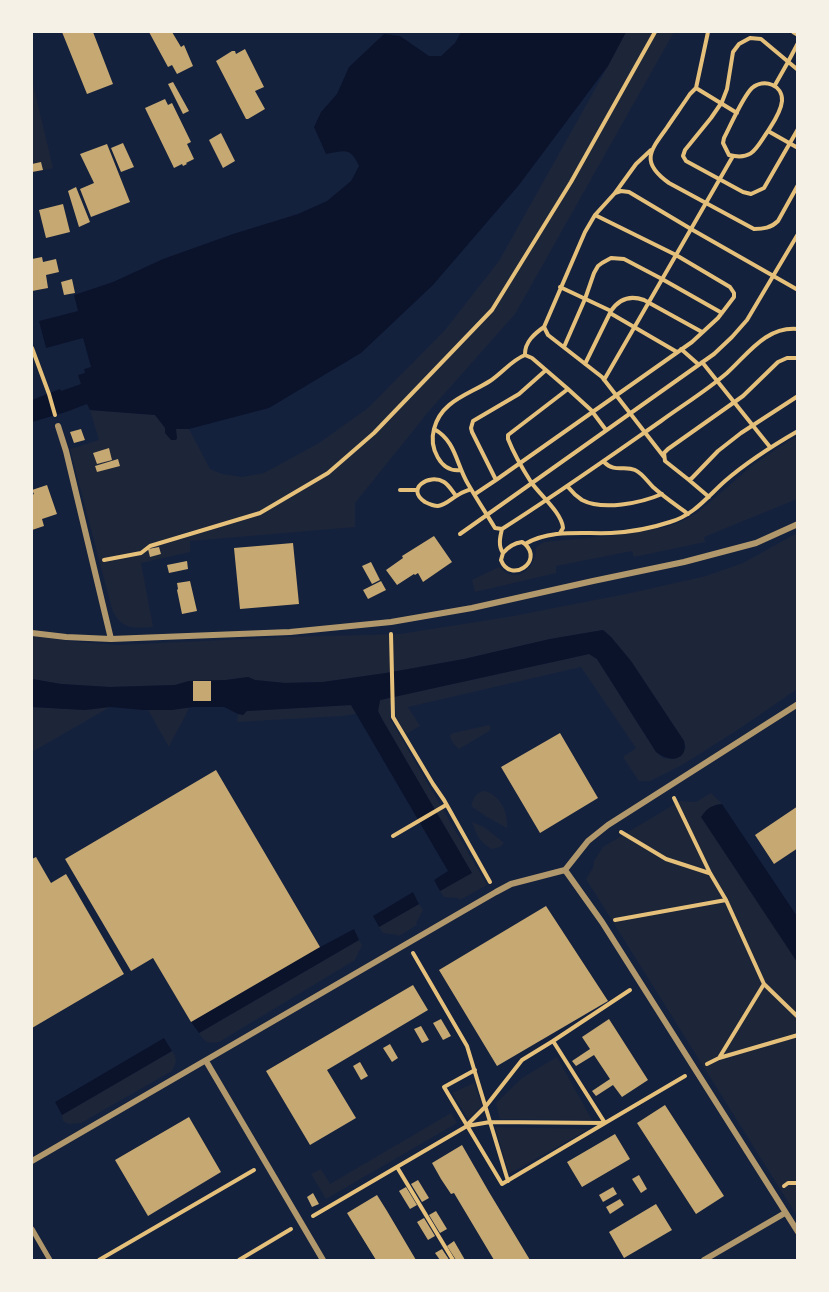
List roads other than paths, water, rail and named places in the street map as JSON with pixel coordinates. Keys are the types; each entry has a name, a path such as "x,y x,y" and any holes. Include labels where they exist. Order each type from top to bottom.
{"street":[{"path":"58,426 111,639"},
{"path":"32,633 111,639 290,632 391,622 472,608 684,562 756,543 798,524"},
{"path":"32,1161 496,892 511,884 565,870 588,841 608,825 798,704"},
{"path":"565,870 602,922 798,1232"},
{"path":"206,1061 322,1260"},
{"path":"704,1260 785,1213"},
{"path":"32,1229 50,1260"}]}
